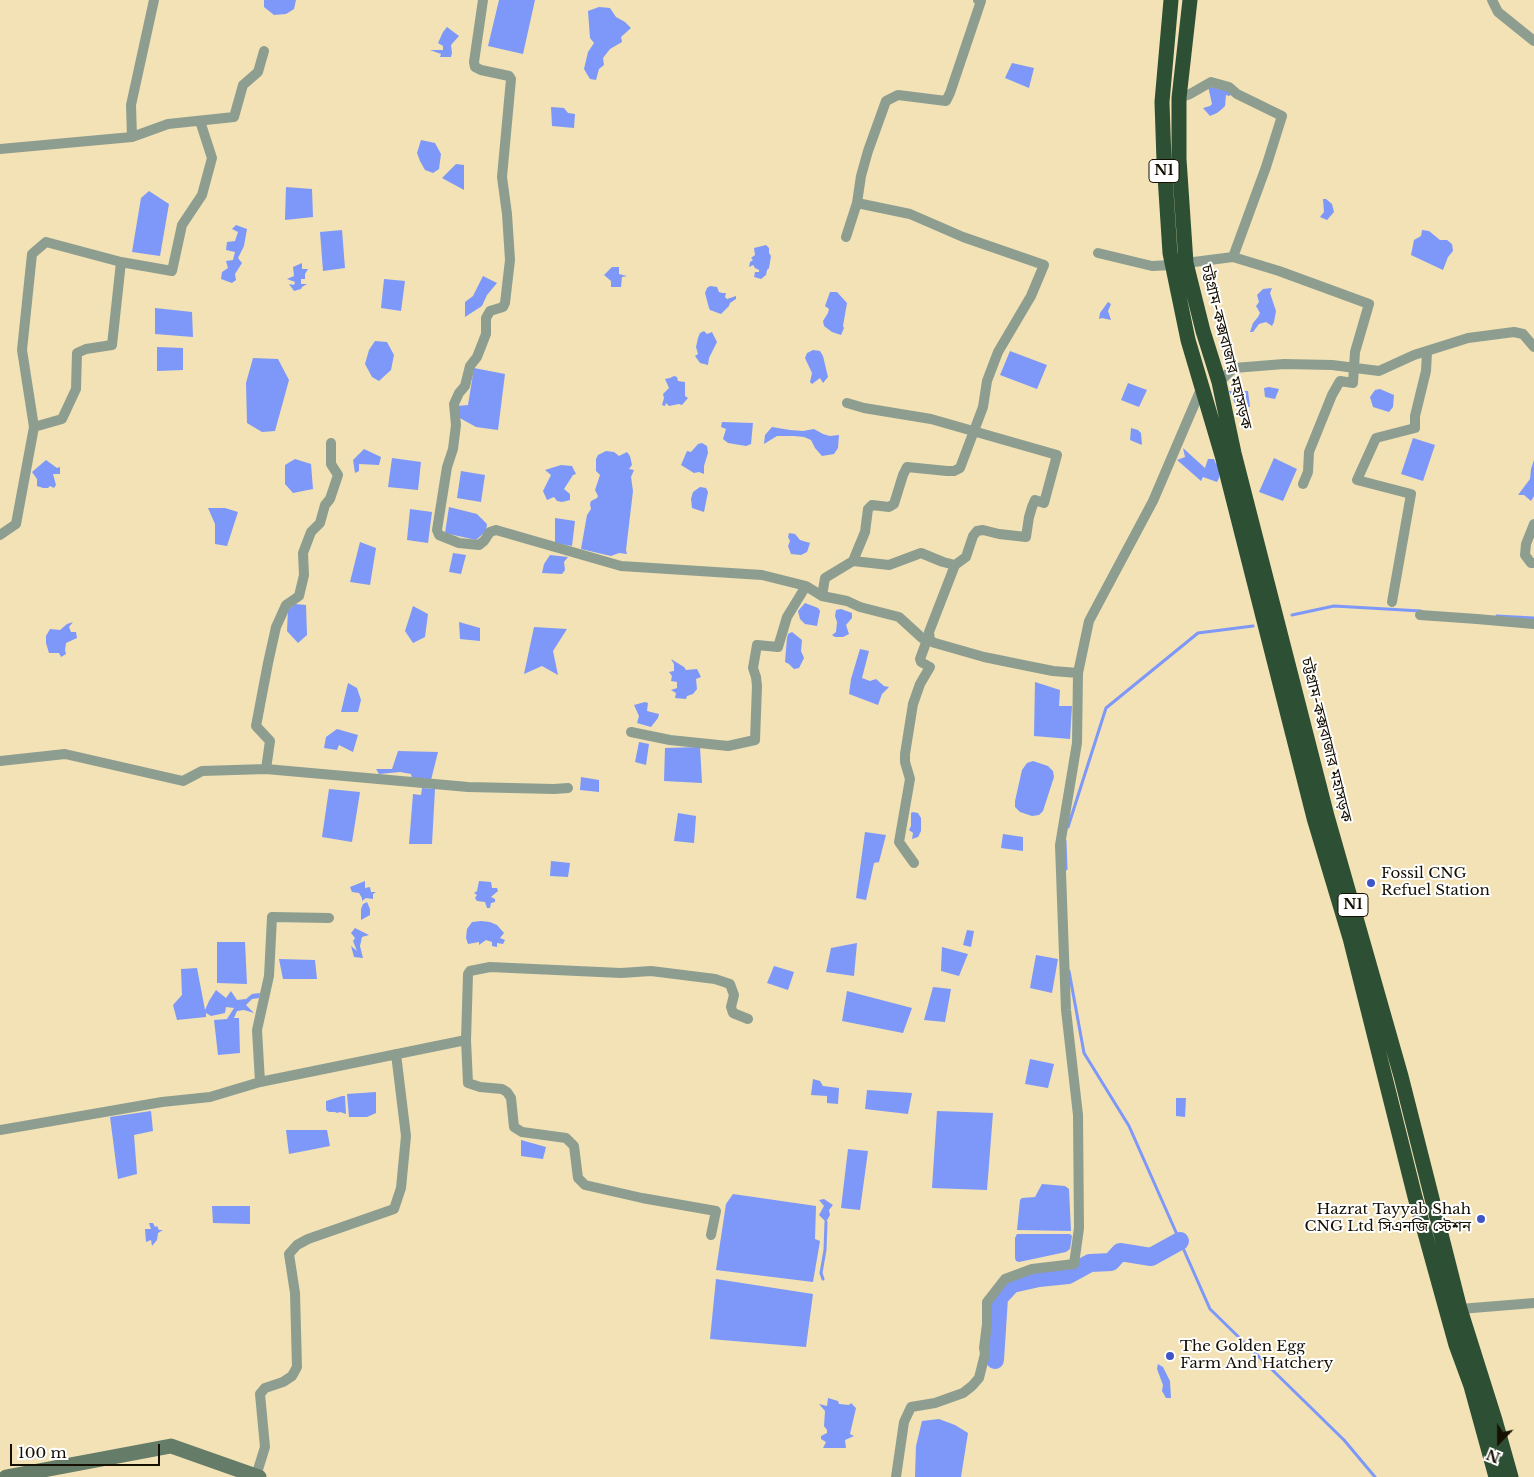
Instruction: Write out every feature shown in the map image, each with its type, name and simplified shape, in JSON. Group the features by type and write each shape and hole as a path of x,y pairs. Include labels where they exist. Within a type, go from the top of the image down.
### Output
{"highway":[{"name":"চট্টগ্রাম-কক্সবাজার মহাসড়ক","path":"1171,0 1162,102 1164,161 1188,340 1222,455 1314,818 1350,938 1415,1197 1456,1345 1471,1386 1496,1477"},
{"name":"চট্টগ্রাম-কক্সবাজার মহাসড়ক","path":"1190,0 1179,98 1179,264 1218,382 1327,816 1401,1076 1460,1308 1511,1477"}],"main road":[{"path":"6,1477 54,1472 171,1446 258,1476"}],"street":[{"path":"132,137 131,105 154,0"},
{"path":"483,0 475,66 481,70 509,76 511,79 502,177 510,260 506,303 503,308 490,311 486,318 486,334 477,357 470,366 465,386 454,404 456,425 437,530 439,534 459,543 479,545 490,532 496,530 621,566 762,575 806,586 822,596 847,601 860,607 898,617 922,638 929,641 984,657 1053,671 1078,673"},
{"path":"846,237 857,202 861,176 868,151 886,101 898,95 946,101 980,0"},
{"path":"1492,0 1498,12 1534,41"},
{"path":"0,149 132,137 168,124 234,117 243,85 258,72 264,51"},
{"path":"1179,98 1211,82 1230,88 1237,94 1282,116 1266,167 1233,257"},
{"path":"0,535 16,524 34,427 22,350 32,254 46,242 121,262 172,271 182,225 202,195 212,158 200,121"},
{"path":"853,561 865,532 868,509 872,505 888,507 894,504 907,467 947,471 954,471 960,468 983,407 987,381 998,352 1031,296 1044,265 963,237 910,214 857,202"},
{"path":"1098,254 1152,266 1233,257 1279,271 1369,304 1355,352 1352,383 1340,381 1332,395 1309,452 1308,472 1303,484"},
{"path":"34,427 62,419 76,389 77,353 86,349 112,345 121,262"},
{"path":"1218,382 1234,368 1284,364 1332,365 1380,371 1414,355 1468,338 1514,332 1523,334 1534,347"},
{"path":"1392,602 1411,494 1358,480 1376,438 1415,428 1415,416 1426,371 1427,352"},
{"path":"896,1477 904,1422 911,1407 935,1403 963,1393 979,1378 985,1354 987,1302 1006,1279 1032,1269 1074,1264 1079,1228 1078,1115 1066,1010 1060,845 1077,743 1078,673 1089,621 1153,501 1202,389"},
{"path":"847,403 931,419 1057,455 1044,503 1035,500 1032,507 1026,537 983,530 977,531 973,536 966,557 955,564 929,632 929,641 920,659 921,662 930,667 920,684 913,704 905,754 905,762 910,779 899,842 914,863"},
{"path":"266,769 270,741 256,726 268,663 276,627 286,605 299,596 304,575 303,553 311,532 320,523 325,505 330,499 338,475 331,464 331,443"},
{"path":"1534,524 1526,544 1525,555 1531,563 1534,563"},
{"path":"822,596 824,578 853,561 889,565 921,553 942,562 955,564"},
{"path":"631,732 670,740 728,746 755,740 757,686 753,668 757,645 778,647 787,617 806,586"},
{"path":"1420,615 1534,624"},
{"path":"0,761 64,754 183,781 202,771 266,769 468,787 568,788"},
{"path":"260,1082 257,1030 269,976 272,917 330,918"},
{"path":"711,1236 716,1211 642,1198 585,1185 578,1178 574,1146 566,1138 522,1132 514,1126 511,1098 507,1092 502,1089 480,1087 468,1083 466,1040 468,974 473,970 490,968 621,973 651,971 716,979 730,984 734,995 731,1007 733,1013 748,1019"},
{"path":"0,1130 162,1102 210,1097 260,1082 466,1040"},
{"path":"258,1476 265,1447 260,1394 265,1388 283,1382 292,1376 297,1367 295,1293 289,1254 297,1245 308,1239 394,1209 401,1188 406,1136 396,1054"},
{"path":"1460,1308 1534,1303"}],"water":[{"path":"264,0 296,0 294,9 286,14 274,15 264,7"},
{"path":"499,0 535,0 523,54 488,46"},
{"path":"599,7 610,8 616,17 631,28 621,37 622,42 610,49 603,58 604,65 599,69 596,80 590,79 584,69 588,52 594,43 590,38 588,11"},
{"path":"447,27 459,36 451,45 451,57 440,57 441,54 430,50 443,50 443,46 438,43"},
{"path":"1012,63 1034,68 1029,88 1005,78"},
{"path":"1208,86 1234,93 1229,96 1226,95 1225,106 1210,116 1203,108 1212,104"},
{"path":"551,107 564,108 568,113 575,114 574,128 552,126"},
{"path":"421,140 435,143 441,154 439,169 433,173 425,170 417,153"},
{"path":"456,164 464,165 464,190 442,178"},
{"path":"286,187 312,189 313,217 285,220"},
{"path":"149,191 169,204 160,256 132,252 141,198"},
{"path":"1323,199 1332,204 1334,212 1327,220 1320,217 1324,212"},
{"path":"236,225 247,229 244,246 238,258 242,263 235,274 236,280 232,283 221,279 222,272 228,268 226,261 233,260 235,252 226,250 227,242 235,241 238,232 232,229"},
{"path":"342,230 345,268 323,271 320,232"},
{"path":"1422,230 1429,231 1440,240 1447,240 1452,244 1453,251 1448,257 1443,270 1411,255 1414,240 1421,236"},
{"path":"766,245 771,256 766,275 761,279 754,277 755,272 759,272 759,270 753,265 749,267 750,262 753,260 751,258 755,255 754,248"},
{"path":"302,263 302,269 308,269 305,279 301,279 301,284 307,284 301,289 294,291 289,284 294,285 295,282 287,279 294,276 293,267"},
{"path":"612,267 619,267 619,274 627,276 622,277 621,287 611,287 611,281 604,275"},
{"path":"483,276 497,283 487,295 482,306 465,317 465,302 473,296"},
{"path":"384,279 405,281 401,311 381,308"},
{"path":"710,286 717,287 719,292 726,293 725,297 727,299 736,296 736,299 721,314 709,308 705,293"},
{"path":"1272,288 1270,293 1276,311 1272,326 1266,322 1259,324 1253,332 1250,332 1253,323 1260,313 1256,306 1259,302 1257,295 1263,289"},
{"path":"830,292 837,292 847,303 844,328 841,335 832,332 824,326 823,321 829,309 825,306"},
{"path":"1108,302 1111,304 1108,311 1111,320 1099,319 1100,313"},
{"path":"155,308 192,312 193,337 155,334"},
{"path":"704,331 707,334 712,332 717,342 709,358 708,365 700,363 695,356 698,354 696,347 698,338 700,333"},
{"path":"375,341 387,342 394,355 391,370 379,381 372,377 365,364 369,350"},
{"path":"157,347 183,348 183,370 157,371"},
{"path":"813,350 820,351 823,356 828,377 823,383 820,378 812,384 810,382 812,373 805,358 807,353"},
{"path":"1010,351 1047,365 1037,389 1000,375"},
{"path":"253,358 278,359 289,380 275,431 262,432 247,423 246,383"},
{"path":"474,368 505,374 498,430 476,427 458,417 457,406 468,405"},
{"path":"677,377 678,381 685,382 685,396 688,398 682,405 669,406 666,403 665,406 662,405 663,394 669,388 665,379"},
{"path":"1128,383 1147,390 1139,407 1121,400"},
{"path":"1264,388 1279,389 1275,399 1265,397"},
{"path":"1380,389 1394,395 1393,407 1389,412 1373,407 1370,397 1375,390"},
{"path":"1229,391 1248,391 1250,407 1236,405"},
{"path":"722,422 753,423 751,444 746,446 728,443 723,439 726,429 721,427"},
{"path":"772,427 803,431 814,429 830,436 839,435 838,448 834,454 822,456 811,440 794,436 777,436 764,444 765,435"},
{"path":"1131,428 1141,433 1142,445 1130,440"},
{"path":"1413,438 1435,445 1423,481 1401,474"},
{"path":"702,443 707,446 708,453 704,474 694,473 681,465 687,451 691,452 698,444"},
{"path":"1183,448 1205,468 1208,459 1214,459 1216,464 1221,459 1217,482 1203,477 1201,481 1177,460 1185,457"},
{"path":"364,449 381,457 379,465 359,464 359,471 355,473 353,460"},
{"path":"606,451 614,452 619,456 627,452 632,465 629,469 634,470 631,477 633,491 627,554 619,553 611,556 581,549 587,515 591,509 590,504 598,496 595,490 600,475 596,471 596,459 598,455"},
{"path":"392,458 421,462 418,490 388,487"},
{"path":"1274,458 1297,469 1283,501 1259,492"},
{"path":"295,459 311,464 313,489 293,493 285,484 285,465"},
{"path":"46,460 57,468 60,467 60,474 53,474 56,485 54,488 50,486 43,488 37,486 37,479 32,472"},
{"path":"1534,460 1534,496 1531,501 1524,495 1518,495 1530,479"},
{"path":"561,465 572,466 576,474 573,475 564,489 570,494 570,500 562,502 557,501 554,497 547,500 543,491 551,475 545,470"},
{"path":"461,471 485,475 481,502 457,498"},
{"path":"700,487 706,488 708,492 704,512 692,508 691,499 693,492"},
{"path":"449,507 477,514 487,524 486,531 476,540 445,533"},
{"path":"208,508 225,508 238,512 227,546 215,544 215,524"},
{"path":"410,509 432,512 428,543 407,540"},
{"path":"555,518 575,521 572,546 555,543"},
{"path":"789,533 795,534 800,540 810,543 807,552 801,555 791,554 788,546 790,541"},
{"path":"360,542 376,548 370,585 350,582"},
{"path":"453,553 466,555 461,574 449,572"},
{"path":"550,555 568,557 564,562 565,570 562,574 542,573 544,564"},
{"path":"805,603 818,608 820,611 817,626 805,624 800,619 798,611"},
{"path":"295,604 306,605 307,635 298,643 287,631 288,610"},
{"path":"413,606 428,614 425,637 413,643 405,631"},
{"path":"841,609 852,613 852,618 846,625 849,634 843,637 835,637 832,635 836,632 836,610"},
{"path":"73,622 69,627 71,632 76,632 77,638 66,643 66,654 61,657 59,653 49,653 46,636 50,629 60,630"},
{"path":"459,622 480,628 480,641 460,639"},
{"path":"534,627 567,629 553,651 558,675 542,666 524,674"},
{"path":"792,632 802,640 801,651 804,658 799,668 794,669 785,662 787,638 788,634"},
{"path":"860,649 869,651 862,678 870,681 876,679 884,686 889,687 882,694 878,705 849,694 851,679"},
{"path":"671,659 686,670 697,669 701,677 696,679 697,689 693,694 687,696 686,699 675,698 676,693 671,690 677,688 677,682 671,681 672,676 669,672 674,671 674,664"},
{"path":"1035,682 1060,690 1059,706 1072,706 1070,739 1034,736"},
{"path":"348,683 357,688 361,700 358,712 341,712"},
{"path":"648,703 647,711 659,714 651,727 637,723 639,716 634,705"},
{"path":"337,729 358,735 353,752 339,745 337,750 324,748 326,737"},
{"path":"639,742 649,744 646,765 635,762"},
{"path":"700,747 702,783 664,781 665,748"},
{"path":"398,751 438,752 431,780 412,779 411,774 400,772 379,774 376,769 392,769"},
{"path":"1033,761 1048,766 1053,771 1054,777 1043,811 1039,815 1032,816 1020,812 1015,807 1015,801 1022,770 1027,763"},
{"path":"581,777 599,780 599,792 580,790"},
{"path":"422,788 435,789 432,844 409,844 413,794 421,795"},
{"path":"329,789 360,792 352,842 322,837"},
{"path":"678,813 696,816 694,843 674,841"},
{"path":"911,813 918,813 921,818 921,831 918,837 912,839 913,833 909,830 911,826"},
{"path":"865,832 886,835 879,862 874,863 866,900 856,898"},
{"path":"1003,834 1023,837 1023,851 1001,848"},
{"path":"551,861 570,863 568,877 550,876"},
{"path":"365,881 365,888 370,887 371,892 376,892 373,894 373,899 366,898 362,901 359,893 352,892 350,887"},
{"path":"479,881 491,882 492,888 497,888 498,891 491,897 495,899 495,902 491,903 490,908 487,908 485,902 477,901 475,898 477,895 474,893 477,891"},
{"path":"367,902 370,915 361,920 361,909 363,904"},
{"path":"481,921 497,925 504,933 500,938 505,940 503,944 497,943 497,947 492,946 492,942 486,940 479,945 479,942 468,944 466,938 467,929 472,922"},
{"path":"355,928 369,935 362,937 360,946 363,958 354,957 351,946 357,951 353,941 355,938 351,933"},
{"path":"967,930 974,931 971,947 963,945"},
{"path":"217,942 245,942 247,984 217,983"},
{"path":"857,943 854,976 826,972 831,948"},
{"path":"942,947 968,954 959,976 941,971"},
{"path":"1036,955 1058,959 1052,993 1030,988"},
{"path":"279,959 315,960 317,979 283,979"},
{"path":"774,966 794,972 788,990 767,983"},
{"path":"197,968 205,1010 216,990 226,998 231,991 237,1000 246,999 252,994 260,993 259,998 252,999 246,1005 254,1013 244,1010 237,1011 234,1018 239,1018 240,1053 218,1055 214,1020 227,1019 234,1008 226,1007 225,1013 211,1016 206,1013 206,1017 177,1020 173,1005 182,995 181,969"},
{"path":"933,987 951,989 945,1022 924,1020"},
{"path":"847,991 912,1008 903,1033 842,1021"},
{"path":"1030,1059 1054,1064 1048,1088 1025,1084"},
{"path":"813,1079 820,1081 823,1086 839,1088 838,1104 827,1103 827,1096 811,1095"},
{"path":"867,1090 912,1093 908,1114 865,1109"},
{"path":"376,1092 376,1113 367,1117 349,1117 347,1094"},
{"path":"345,1096 346,1114 326,1110 326,1101"},
{"path":"1176,1098 1186,1098 1185,1117 1176,1116"},
{"path":"151,1111 153,1131 134,1135 137,1174 118,1179 110,1117"},
{"path":"937,1111 993,1113 987,1190 932,1188"},
{"path":"286,1130 327,1130 330,1146 289,1154"},
{"path":"521,1140 546,1147 543,1159 521,1156"},
{"path":"848,1149 868,1151 860,1210 841,1208"},
{"path":"1042,1184 1065,1186 1069,1189 1071,1231 1017,1230 1020,1200 1022,1198 1035,1197"},
{"path":"733,1194 816,1206 815,1239 820,1241 813,1282 716,1270 726,1204"},
{"path":"824,1199 833,1205 829,1210 830,1215 826,1222 819,1215 824,1206 819,1200"},
{"path":"212,1206 250,1206 250,1224 213,1223"},
{"path":"149,1223 153,1223 159,1230 163,1230 158,1233 157,1240 152,1246 151,1240 146,1242 145,1229 151,1229"},
{"path":"1017,1234 1070,1234 1072,1236 1070,1249 1066,1252 1019,1262 1015,1258 1015,1238"},
{"path":"716,1279 813,1294 806,1347 710,1339"},
{"path":"1158,1364 1163,1367 1170,1381 1171,1398 1166,1398 1162,1391 1163,1385 1157,1369"},
{"path":"828,1398 838,1401 839,1404 849,1405 851,1403 856,1408 850,1434 854,1436 845,1440 846,1448 823,1448 826,1442 821,1439 821,1436 827,1433 827,1430 824,1426 825,1411 819,1404 827,1406"},
{"path":"939,1419 955,1425 968,1433 961,1477 915,1477 916,1446 922,1421"}],"waterway":[{"path":"1292,615 1334,606 1421,611"},
{"path":"1497,616 1534,618"},
{"path":"1068,827 1106,708 1198,633 1253,626"},
{"path":"1065,841 1066,869"},
{"path":"1069,971 1084,1053 1129,1126 1210,1309 1344,1440 1375,1477"},
{"path":"823,1279 821,1273 825,1250 826,1222"},
{"path":"995,1360 999,1298 1012,1284 1039,1278 1068,1275 1090,1263 1111,1262 1120,1252 1151,1257 1180,1241"}],"place":[{"name":"Fossil CNG Refuel Station","path":"1371,883"},
{"name":"Hazrat Tayyab Shah CNG Ltd সিএনজি স্টেশন","path":"1481,1219"},
{"name":"The Golden Egg Farm And Hatchery","path":"1170,1356"}]}
